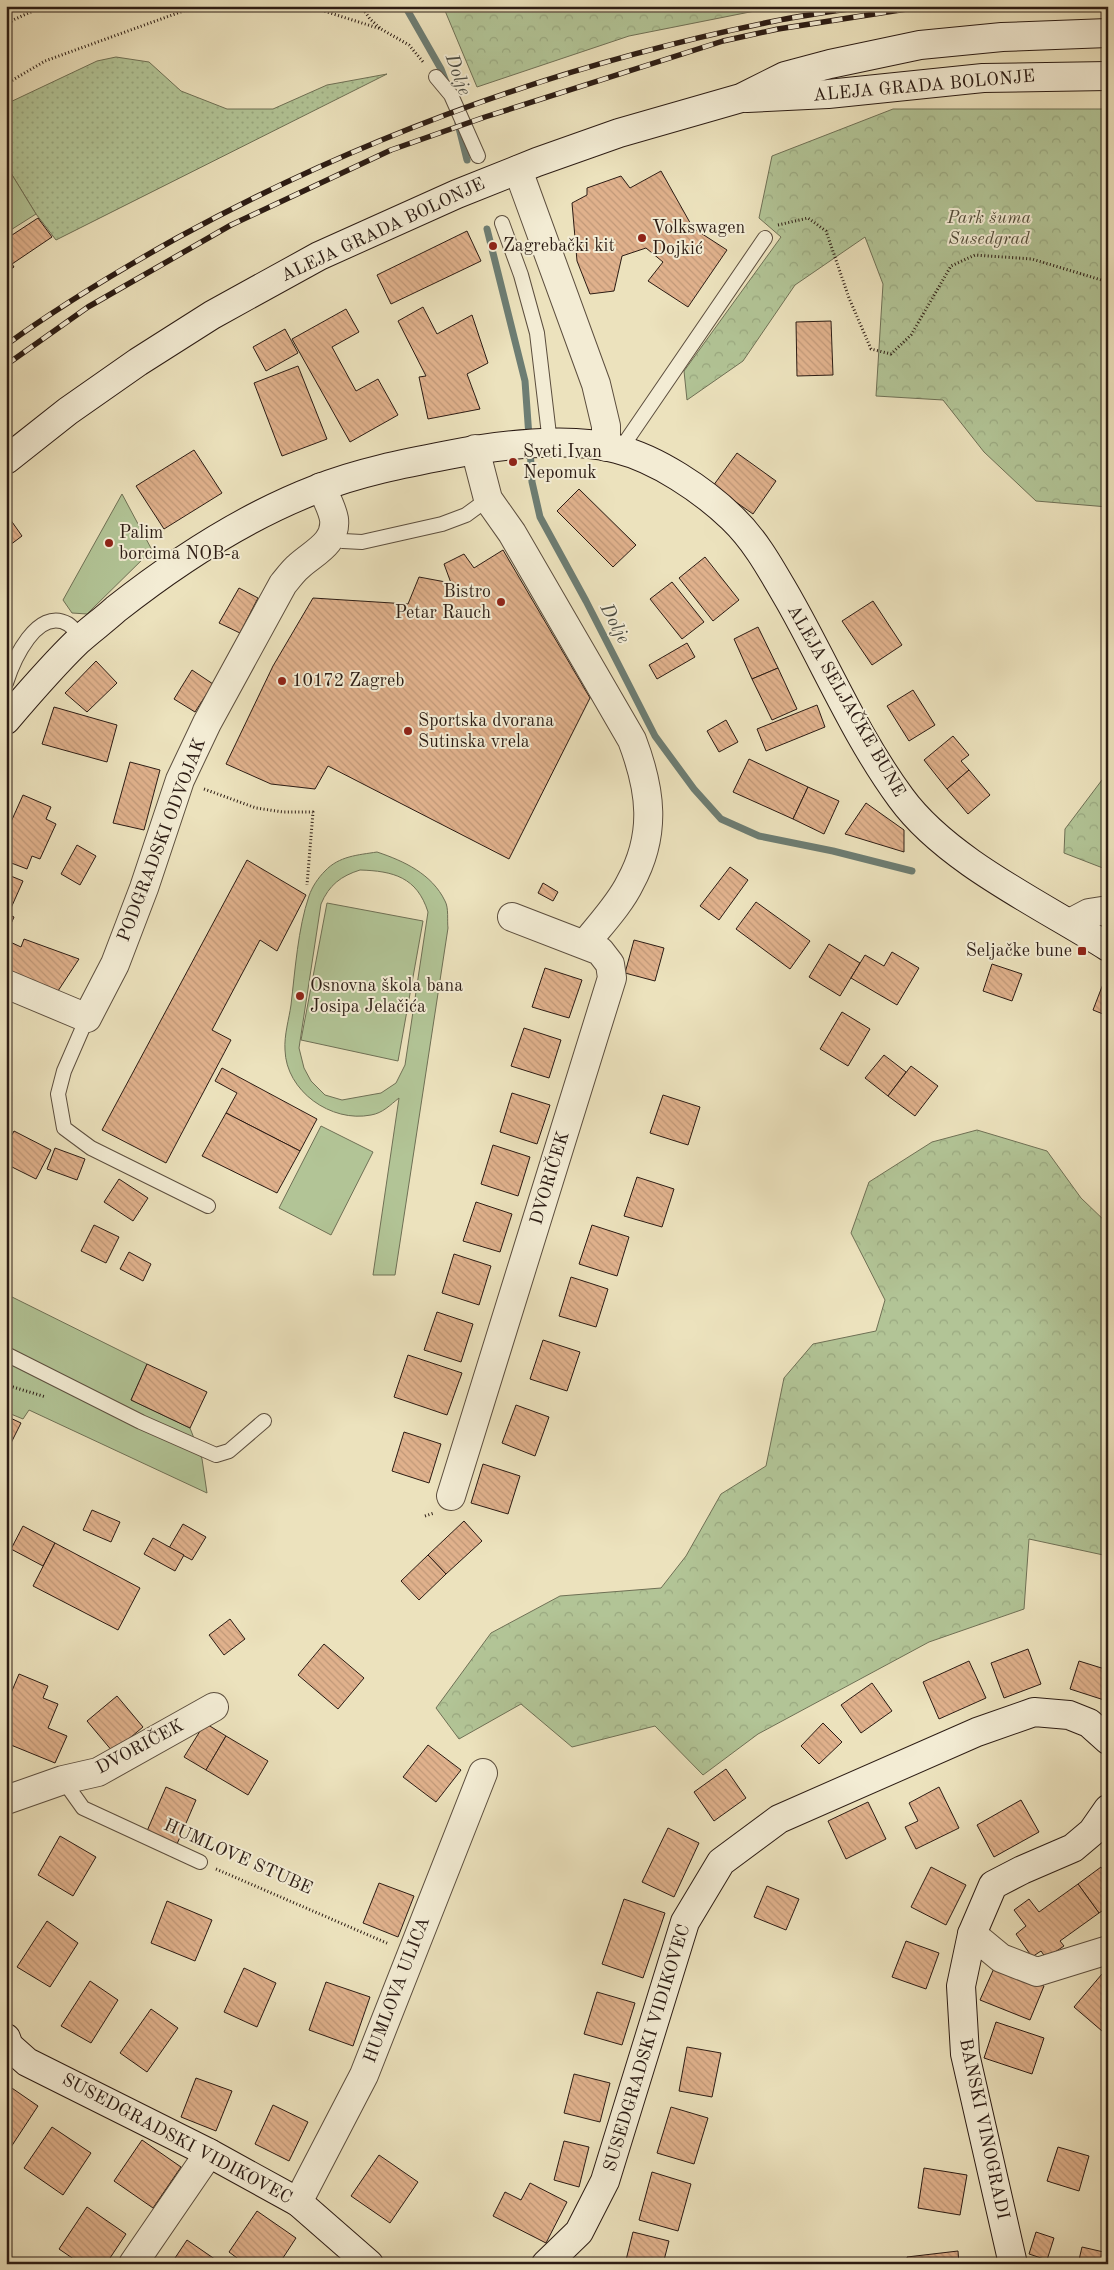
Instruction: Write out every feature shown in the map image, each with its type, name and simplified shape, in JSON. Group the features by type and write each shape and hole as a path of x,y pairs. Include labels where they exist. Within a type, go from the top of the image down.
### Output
{"street":[{"name":"ALEJA GRADA BOLONJE","path":"6,460 68,411 138,362 212,315 319,256 457,194 518,170 620,133 741,98 785,76 830,64 920,45 1002,37 1108,33"},
{"name":"ALEJA GRADA BOLONJE","path":"741,98 828,94 983,78 1108,76"},
{"path":"518,170 596,384 613,448"},
{"name":"ALEJA SELJAČKE BUNE","path":"6,720 40,679 81,638 153,580 218,539 282,503 322,487 413,462 475,449 576,443 613,448 649,462 707,497 732,518 755,542 795,610 881,770 903,801 919,819 974,864 1108,947"},
{"path":"475,449 488,499 512,533 632,740 643,769 650,808 644,849 630,884 585,944"},
{"path":"322,487 334,517 331,537"},
{"name":"PODGRADSKI ODVOJAK","path":"87,1018 115,964 144,888 180,780 207,723 283,584 299,566 324,546 331,537"},
{"path":"1070,923 1089,912 1108,910"},
{"name":"DVORIČEK","path":"451,1496 612,978 610,964 600,952 585,944 512,917"},
{"path":"6,984 87,1018"},
{"name":"DVORIČEK","path":"6,1800 63,1780 98,1772 214,1707"},
{"name":"SUSEDGRADSKI VIDIKOVEC","path":"546,2264 579,2232 605,2181 685,1922 721,1862 779,1819 977,1732 1034,1712 1069,1716 1082,1720 1089,1723 1108,1740"},
{"name":"HUMLOVA ULICA","path":"298,2202 364,2075 410,1954 483,1773"},
{"path":"1108,1809 1092,1832 1073,1848 1022,1870 993,1886 972,1934 1001,1958 1037,1972 1108,1950"},
{"name":"BANSKI VINOGRADI","path":"972,1934 961,1986 965,2054 1014,2264"},
{"name":"SUSEDGRADSKI VIDIKOVEC","path":"6,2038 9,2046 27,2062 209,2152 298,2202 370,2264"},
{"path":"133,2264 209,2152"}],"lane":[{"path":"436,77 451,95 478,156"},
{"path":"502,223 521,275 537,333 545,444"},
{"path":"613,448 765,238"},
{"path":"331,537 343,541 362,542 442,524 466,515 488,499"},
{"path":"6,683 10,669 30,636 42,624 58,620 69,624 81,638"},
{"path":"87,1018 64,1070 58,1094 64,1128 91,1148 208,1206"},
{"path":"6,1354 141,1422 216,1455 229,1451 264,1421"},
{"name":"HUMLOVE STUBE","path":"63,1780 83,1808 200,1862"}],"path":[{"path":"6,26 13,20 44,6"},
{"path":"6,84 45,61 197,6"},
{"path":"308,6 381,29 409,45 436,77"},
{"path":"361,6 370,19 381,29"},
{"path":"765,238 778,225 808,218 826,231 849,298 871,349 891,354 911,335 951,266 975,255 1032,259 1108,282"},
{"path":"180,780 256,808 284,812 313,812 308,885"},
{"name":"HUMLOVE STUBE","path":"200,1862 410,1954"}],"green space":[{"path":"443,6 780,6 629,36 477,87"},
{"path":"116,57 149,62 181,91 227,109 273,109 327,85 387,74 56,240 36,214 6,165 6,104 97,61"},
{"name":"Park šuma Susedgrad","path":"893,109 1108,109 1108,507 1036,501 984,452 943,400 876,396 883,284 865,237 795,285 743,361 687,400 684,371 781,237 759,218 772,156"},
{"path":"6,165 36,214 6,233"},
{"path":"122,494 152,550 87,614 72,613 63,600"},
{"path":"1108,772 1108,870 1064,853 1065,829"},
{"path":"377,852 407,864 433,883 446,904 448,928 395,1275 373,1275 399,1098 383,1111 371,1115 341,1114 326,1109 302,1091 293,1079 287,1065 285,1050 300,936 310,893 322,874 336,862 349,857","holes":["360,870 393,874 402,878 417,891 428,912 405,1065 396,1083 381,1093 342,1100 325,1095 311,1081 304,1068 299,1048 321,904 332,886 341,878"]},
{"path":"327,903 423,921 398,1061 301,1040"},
{"path":"321,1126 373,1152 331,1235 279,1208"},
{"path":"977,1130 1047,1151 1081,1198 1108,1224 1108,1556 1029,1539 1024,1609 929,1642 758,1734 703,1775 655,1726 572,1747 521,1704 459,1739 436,1708 491,1633 560,1596 661,1588 686,1556 721,1494 766,1466 784,1378 813,1344 876,1331 885,1300 851,1233 869,1182 932,1142"},
{"path":"6,1294 147,1364 131,1400 190,1428 202,1459 207,1493 29,1410 23,1419 6,1412"}],"building":[{"name":"Volkswagen Dojkić","path":"661,171 693,228 727,250 688,307 648,281 663,262 646,248 622,256 614,291 590,294 577,261 572,203 587,195 587,188 621,176 630,188"},
{"path":"38,218 52,237 12,264 6,255 6,239"},
{"path":"467,231 481,261 391,304 377,275"},
{"path":"6,255 14,267 6,272"},
{"path":"423,307 437,334 472,315 488,363 467,374 480,409 428,419 419,377 426,376 398,321"},
{"path":"346,309 359,332 332,347 356,391 378,379 398,415 350,442 292,339"},
{"path":"831,321 833,375 797,376 796,322"},
{"path":"285,329 298,353 266,371 253,347"},
{"path":"298,366 327,439 282,456 254,383"},
{"path":"194,450 222,493 164,529 136,486"},
{"path":"737,453 776,481 753,514 713,486"},
{"path":"579,489 636,545 613,567 557,511"},
{"path":"10,519 22,536 6,548 6,521"},
{"name":"Sportska dvorana Sutinska vrela","path":"503,550 590,698 509,859 328,766 315,789 271,784 226,764 273,666 313,598 408,604 419,577 451,583 444,564 464,554 474,568"},
{"path":"705,557 739,600 713,621 679,578"},
{"path":"672,582 704,622 682,639 650,599"},
{"path":"239,588 258,598 240,633 219,623"},
{"path":"873,601 902,645 872,665 842,621"},
{"path":"758,627 778,668 752,679 734,639"},
{"path":"687,643 695,657 657,679 649,665"},
{"path":"96,661 117,683 87,712 65,693"},
{"path":"778,668 797,709 772,720 752,679"},
{"path":"192,670 213,684 195,712 174,699"},
{"path":"913,690 935,725 909,741 887,706"},
{"path":"817,705 825,727 766,751 757,729"},
{"path":"54,707 117,725 107,762 42,744"},
{"path":"726,720 738,742 719,752 707,731"},
{"path":"953,736 969,755 961,761 969,770 947,789 924,760"},
{"path":"749,759 808,787 793,819 733,792"},
{"path":"130,762 160,770 144,830 113,823"},
{"path":"969,770 990,795 968,814 947,789"},
{"path":"808,787 839,801 824,834 793,819"},
{"path":"23,795 51,807 46,819 56,824 40,859 32,856 27,869 6,861 6,833"},
{"path":"866,803 904,830 904,852 845,834"},
{"path":"77,845 96,856 80,885 61,874"},
{"path":"247,860 306,895 277,951 260,940 212,1030 231,1040 166,1163 102,1130"},
{"path":"730,867 748,880 719,920 700,906"},
{"path":"6,874 23,881 11,908 6,906"},
{"path":"543,883 558,892 553,901 538,893"},
{"path":"756,902 810,941 790,969 736,929"},
{"path":"6,913 14,917 6,935"},
{"path":"24,939 79,959 56,994 6,976 8,941 21,947"},
{"path":"634,940 664,948 655,981 625,973"},
{"path":"829,944 860,963 840,996 809,977"},
{"path":"892,952 919,968 897,1005 851,978 865,955 884,966"},
{"path":"992,964 1022,974 1012,1001 983,991"},
{"path":"545,968 582,980 569,1018 532,1007"},
{"path":"1108,971 1108,1016 1093,1010"},
{"path":"842,1012 870,1029 848,1066 820,1049"},
{"path":"524,1028 561,1040 549,1078 511,1066"},
{"path":"884,1055 906,1072 888,1096 865,1078"},
{"path":"911,1066 938,1086 915,1116 888,1096"},
{"path":"222,1068 317,1119 300,1151 226,1113 237,1093 215,1081"},
{"path":"512,1093 550,1105 537,1144 500,1132"},
{"path":"663,1095 700,1107 688,1145 650,1133"},
{"path":"226,1113 300,1151 277,1193 202,1156"},
{"path":"14,1131 51,1150 36,1179 6,1164 6,1146"},
{"path":"493,1145 530,1157 518,1196 481,1184"},
{"path":"55,1148 85,1159 77,1180 47,1169"},
{"path":"637,1177 674,1189 662,1227 624,1216"},
{"path":"119,1179 148,1198 133,1221 104,1202"},
{"path":"476,1202 512,1214 500,1252 463,1241"},
{"path":"94,1225 119,1237 106,1263 81,1251"},
{"path":"592,1225 629,1237 617,1276 579,1264"},
{"path":"129,1252 151,1264 143,1281 120,1269"},
{"path":"454,1254 491,1266 479,1305 442,1293"},
{"path":"571,1277 608,1289 596,1327 559,1316"},
{"path":"437,1312 473,1324 461,1362 424,1350"},
{"path":"543,1340 580,1352 567,1391 530,1379"},
{"path":"408,1355 462,1373 447,1415 394,1397"},
{"path":"147,1364 207,1392 190,1428 131,1400"},
{"path":"516,1405 549,1417 535,1456 502,1443"},
{"path":"6,1416 21,1423 6,1453"},
{"path":"404,1432 441,1444 429,1483 392,1471"},
{"path":"483,1464 520,1476 508,1514 471,1503"},
{"path":"92,1510 120,1522 111,1542 83,1530"},
{"path":"464,1521 482,1541 446,1574 428,1555"},
{"path":"183,1524 206,1537 192,1560 169,1548"},
{"path":"23,1526 55,1543 43,1566 11,1549"},
{"path":"153,1538 184,1555 175,1571 144,1554"},
{"path":"55,1543 140,1588 118,1630 33,1586"},
{"path":"428,1555 446,1574 419,1600 401,1581"},
{"path":"230,1619 245,1639 224,1655 209,1635"},
{"path":"324,1644 364,1678 338,1709 298,1675"},
{"path":"1028,1649 1041,1684 1004,1698 991,1663"},
{"path":"969,1661 986,1698 939,1719 923,1682"},
{"path":"1079,1661 1108,1670 1108,1688 1104,1700 1070,1689"},
{"path":"19,1674 48,1686 43,1698 58,1704 48,1728 67,1736 55,1763 6,1743 6,1705"},
{"path":"872,1683 892,1711 861,1733 841,1705"},
{"path":"117,1696 143,1727 113,1752 87,1721"},
{"path":"205,1723 226,1736 206,1770 184,1757"},
{"path":"823,1723 842,1742 819,1764 801,1746"},
{"path":"226,1736 268,1761 248,1795 206,1770"},
{"path":"428,1745 461,1770 436,1802 403,1777"},
{"path":"726,1769 746,1798 714,1821 694,1792"},
{"path":"166,1787 196,1800 177,1844 147,1831"},
{"path":"939,1787 959,1828 916,1849 905,1827 918,1821 909,1803"},
{"path":"1021,1800 1039,1832 994,1857 977,1825"},
{"path":"868,1802 886,1839 846,1859 828,1821"},
{"path":"668,1828 699,1843 674,1897 642,1882"},
{"path":"60,1836 96,1857 73,1896 38,1875"},
{"path":"931,1867 966,1885 946,1925 911,1907"},
{"path":"1101,1867 1108,1877 1108,1907 1099,1913 1078,1884"},
{"path":"379,1883 414,1896 398,1937 363,1923"},
{"path":"1078,1884 1099,1913 1060,1941 1064,1946 1046,1958 1041,1951 1032,1957 1016,1934 1026,1926 1014,1910 1029,1899 1039,1912"},
{"path":"767,1886 799,1899 786,1930 754,1917"},
{"path":"624,1899 665,1913 643,1978 602,1964"},
{"path":"167,1901 212,1920 195,1961 151,1943"},
{"path":"47,1921 78,1943 50,1987 17,1967"},
{"path":"906,1941 939,1953 926,1989 892,1977"},
{"path":"995,1966 1044,1986 1030,2020 980,2000"},
{"path":"244,1968 276,1983 257,2027 224,2012"},
{"path":"1102,1974 1108,1979 1108,2025 1102,2031 1074,2007"},
{"path":"90,1981 118,2000 91,2043 61,2026"},
{"path":"326,1982 370,1997 353,2046 309,2030"},
{"path":"597,1992 635,2003 622,2045 584,2034"},
{"path":"151,2009 178,2028 147,2072 120,2053"},
{"path":"996,2022 1044,2038 1032,2074 984,2058"},
{"path":"687,2047 721,2053 712,2097 679,2091"},
{"path":"574,2074 610,2083 600,2122 564,2113"},
{"path":"196,2078 232,2091 216,2131 181,2117"},
{"path":"6,2084 38,2106 11,2147 6,2144"},
{"path":"273,2105 308,2122 289,2161 255,2144"},
{"path":"671,2107 708,2118 694,2164 657,2153"},
{"path":"52,2127 91,2153 63,2195 24,2168"},
{"path":"142,2140 181,2167 153,2208 114,2181"},
{"path":"564,2141 589,2147 579,2187 554,2180"},
{"path":"1058,2147 1089,2156 1079,2191 1047,2181"},
{"path":"379,2155 418,2182 390,2223 351,2196"},
{"path":"924,2168 967,2175 960,2215 918,2208"},
{"path":"652,2172 691,2184 678,2231 639,2220"},
{"path":"530,2183 567,2202 546,2243 493,2216 505,2192 521,2200"},
{"path":"87,2207 126,2234 106,2264 81,2264 59,2249"},
{"path":"257,2211 296,2238 279,2264 245,2264 229,2252"},
{"path":"633,2232 669,2241 663,2264 625,2264"},
{"path":"1036,2232 1054,2238 1047,2260 1029,2254"},
{"path":"187,2240 222,2264 171,2264"},
{"path":"1082,2247 1108,2253 1108,2264 1078,2264"},
{"path":"958,2251 959,2264 908,2264 907,2257"}],"waterway":[{"name":"Dolje","path":"405,6 441,69 446,82"},
{"name":"Dolje","path":"458,124 467,160"},
{"name":"Dolje","path":"487,229 525,381 529,437"},
{"name":"Dolje","path":"530,448 532,482 540,517 586,601 655,736 694,789 721,819 759,836 833,851 912,871"}],"railway":[{"path":"6,345 90,289 177,238 248,201 320,167 393,136 467,107 543,81 620,58 697,38 775,21 867,6"},
{"path":"6,365 88,307 231,225 391,150 485,117 723,41 778,29 926,6"}],"place":[{"name":"Volkswagen Dojkić","path":"642,238"},
{"name":"Zagrebački kit","path":"493,246"},
{"name":"Sveti Ivan Nepomuk","path":"513,462"},
{"name":"Palim borcima NOB-a","path":"109,543"},
{"name":"Bistro Petar Rauch","path":"501,602"},
{"name":"10172 Zagreb","path":"282,681"},
{"name":"Sportska dvorana Sutinska vrela","path":"408,731"},
{"name":"Seljačke bune","path":"1082,951"},
{"name":"Osnovna škola bana Josipa Jelačića","path":"300,996"}]}
